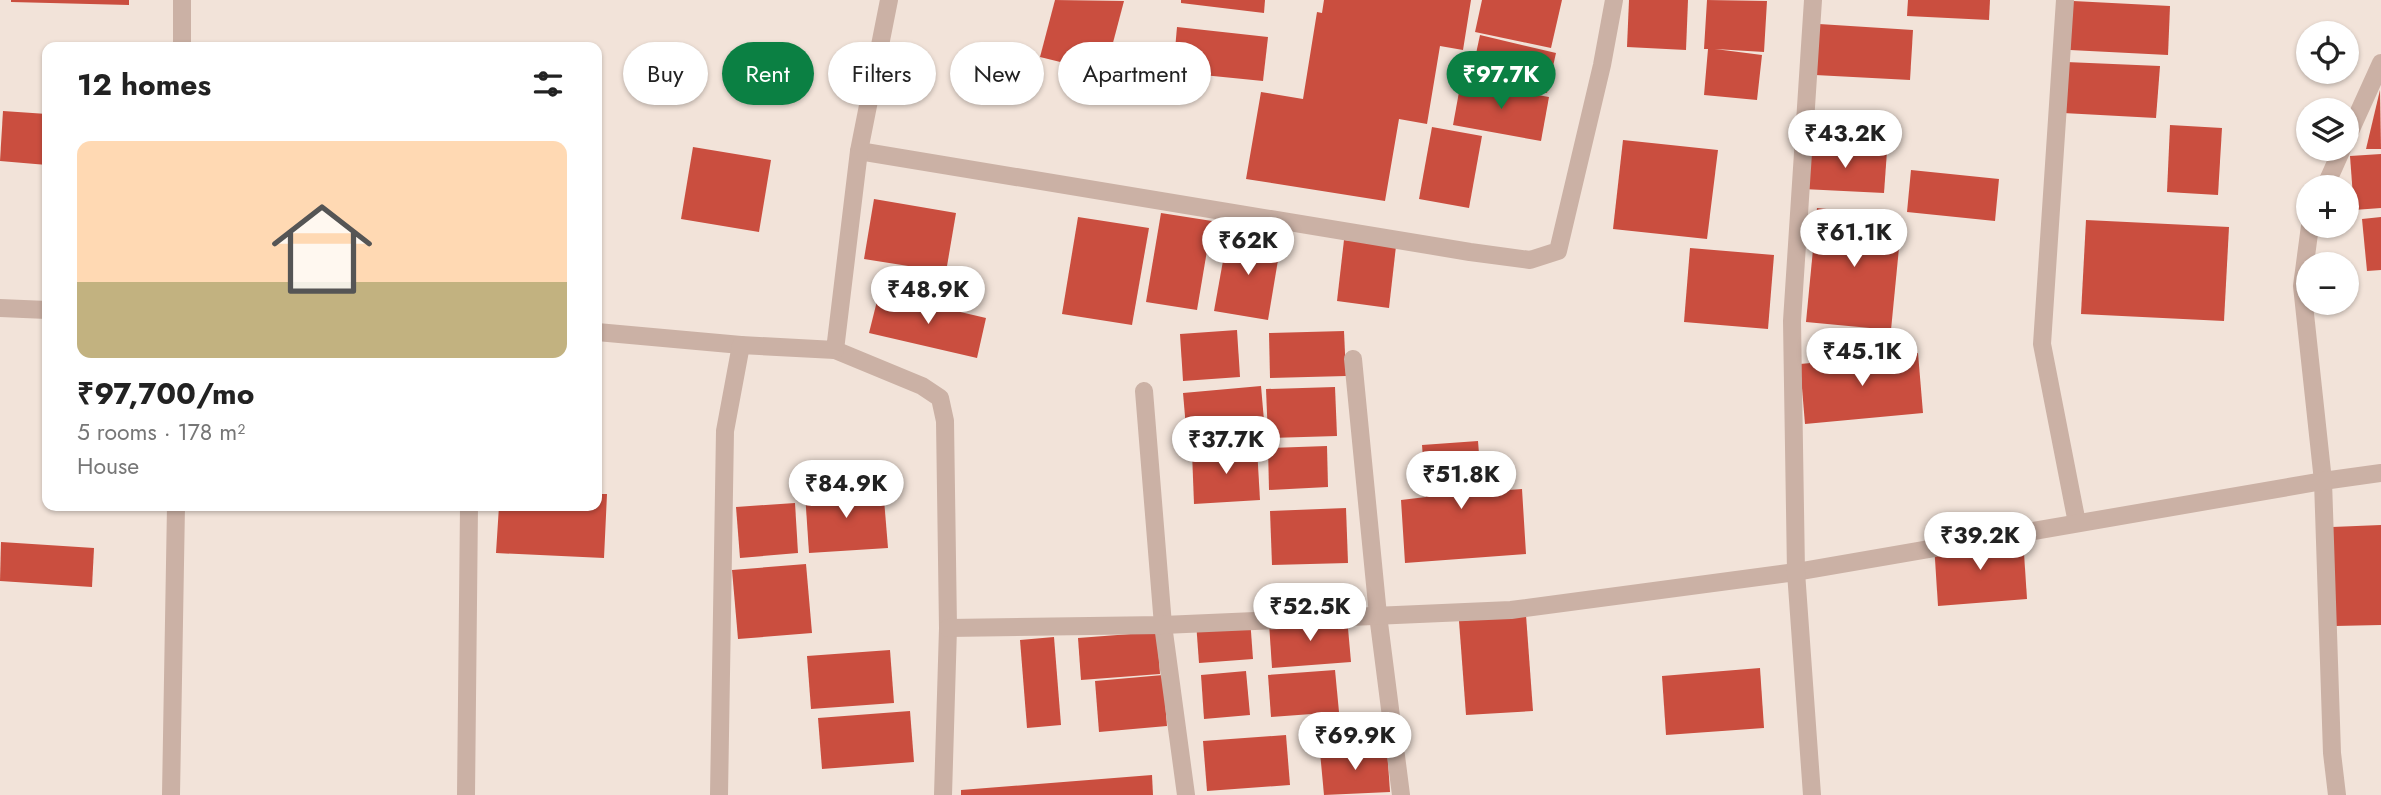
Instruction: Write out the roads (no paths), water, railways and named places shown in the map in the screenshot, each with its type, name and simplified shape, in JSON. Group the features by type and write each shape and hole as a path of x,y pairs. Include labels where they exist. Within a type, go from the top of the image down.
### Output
{"street":[{"path":"182,42 183,0"},
{"path":"835,350 859,151 888,0"},
{"path":"859,151 1443,248 1530,260 1558,251 1602,65 1614,0"},
{"path":"1812,795 1796,572 1792,321 1813,0"},
{"path":"2065,0 2042,344 2077,523"},
{"path":"2359,111 2381,62"},
{"path":"2308,238 2302,286 2323,481 2332,753 2337,795"},
{"path":"0,308 42,310"},
{"path":"602,332 835,350 922,386 940,398 945,421 948,628 943,795"},
{"path":"719,795 725,431 741,345"},
{"path":"1353,359 1378,615 1401,795"},
{"path":"1144,391 1163,625 1186,795"},
{"path":"948,628 1163,625 1511,610 1796,572 2381,473"},
{"path":"171,795 176,511"},
{"path":"466,795 469,511"}]}
